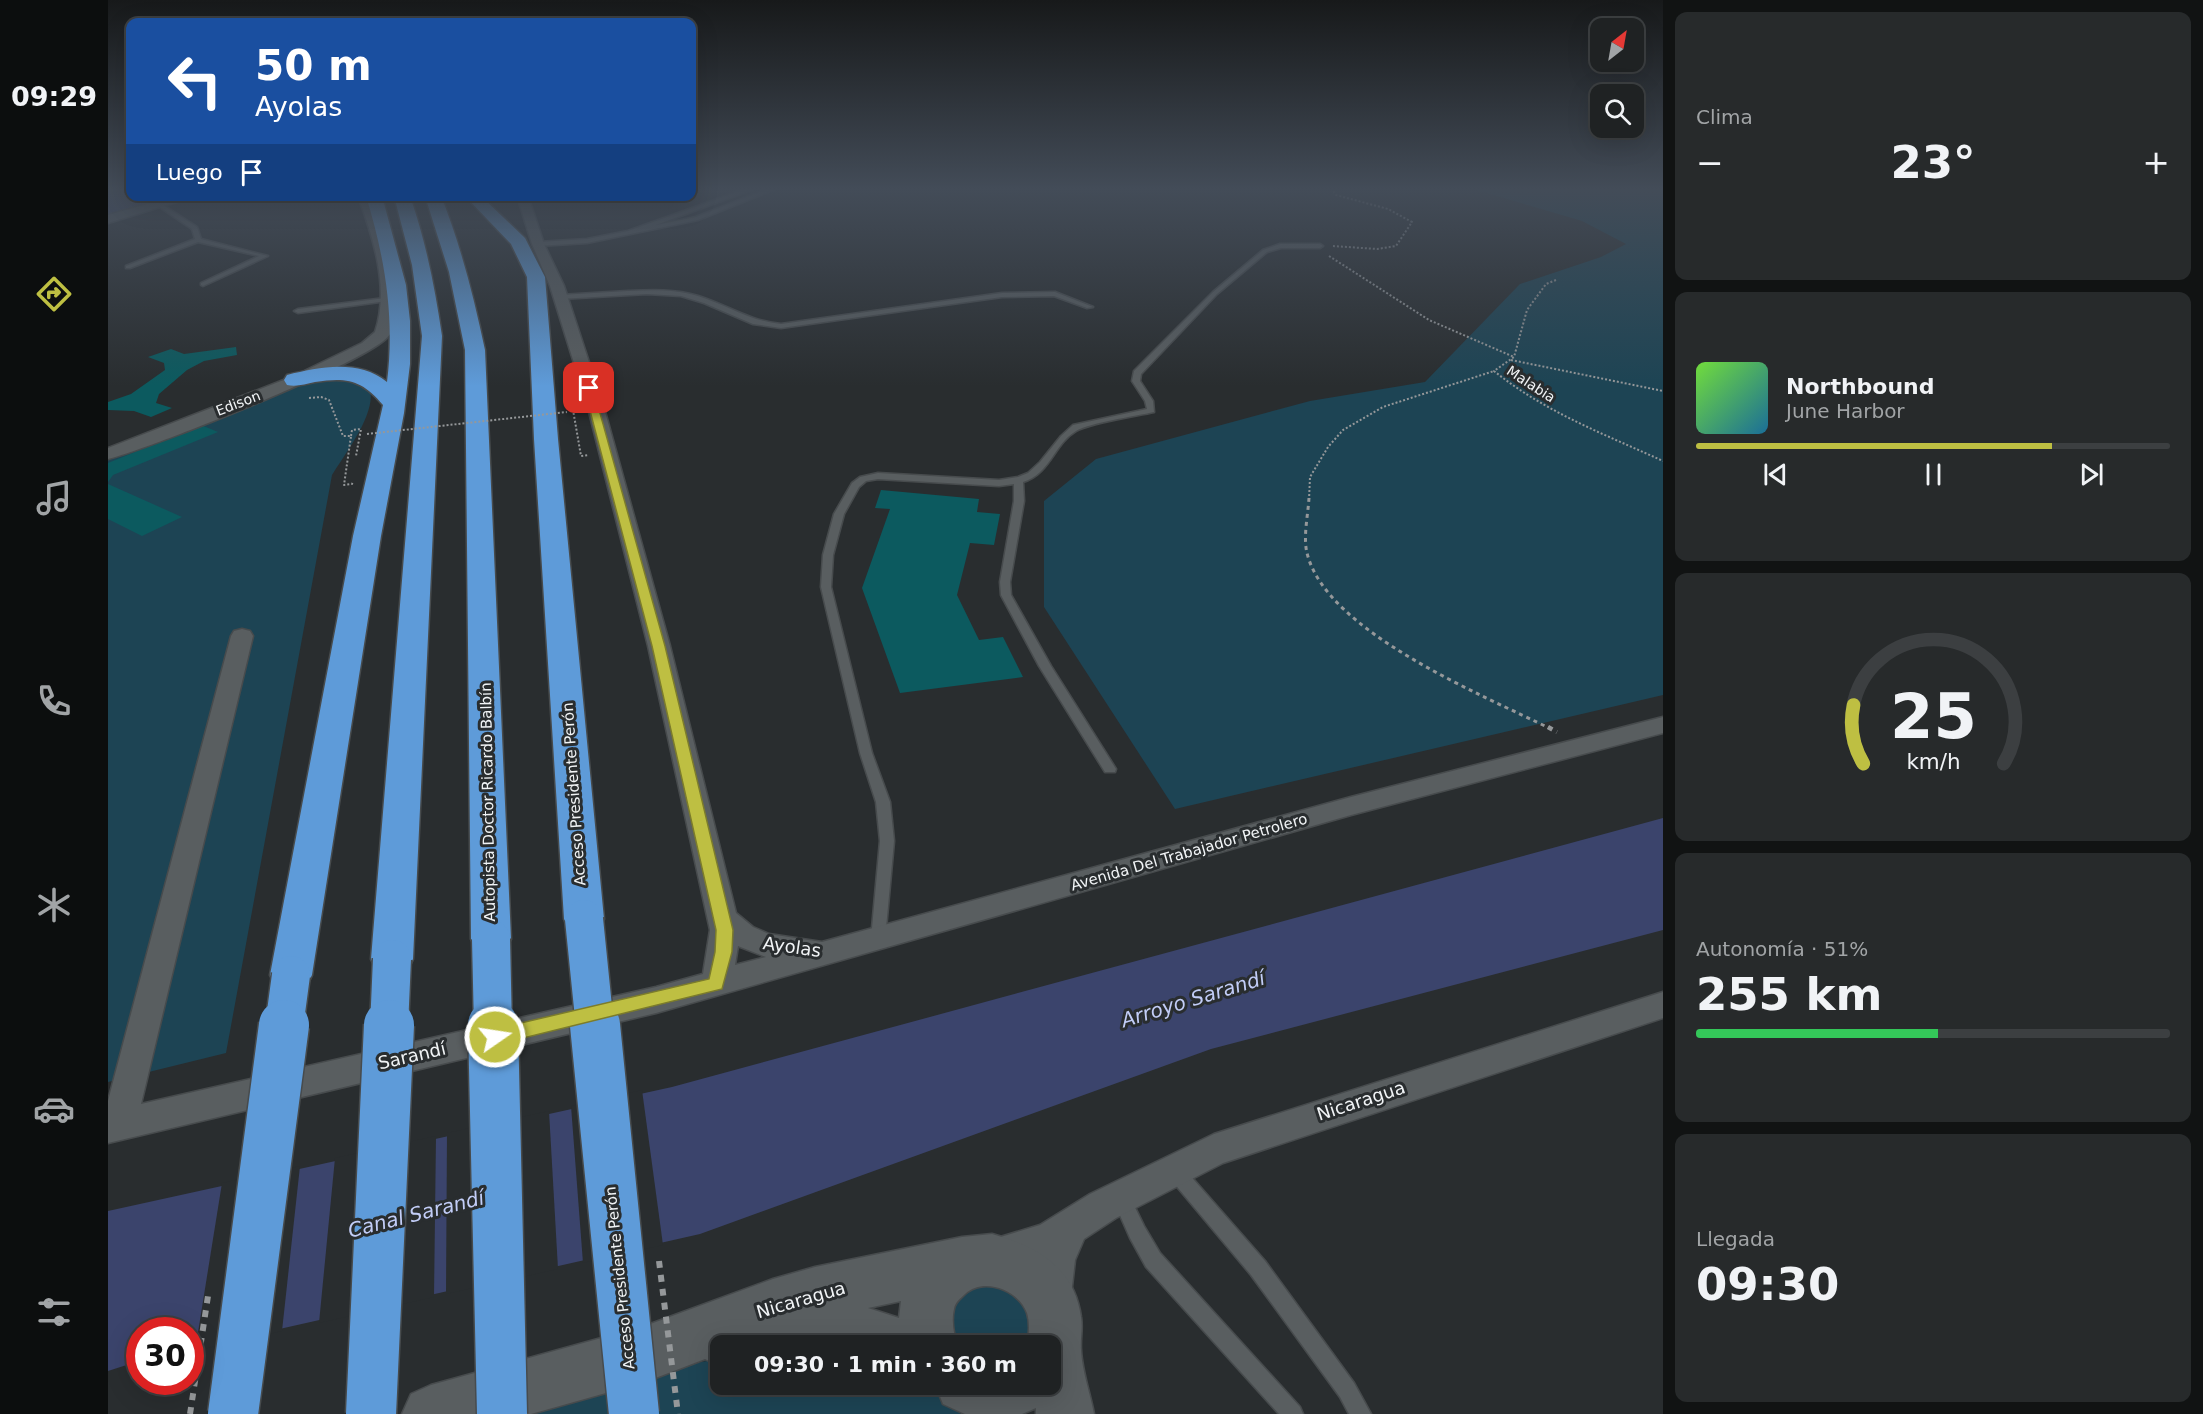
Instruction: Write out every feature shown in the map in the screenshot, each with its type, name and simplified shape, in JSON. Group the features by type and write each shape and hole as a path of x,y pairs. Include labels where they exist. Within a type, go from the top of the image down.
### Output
{"highway":[{"path":"233,1414 291,975 374,496 394,404 401,338 391,254"},
{"path":"371,1414 392,960 432,336 420,254"},
{"name":"Autopista Doctor Ricardo Balbín","path":"454,254 464,289 475,350 502,1414"},
{"name":"Acceso Presidente Perón","path":"531,254 536,277 546,439 584,919 634,1414"},
{"path":"299,389 315,375 353,375 374,382 394,404"}],"main road":[{"path":"927,1335 926,1314 931,1293 944,1276 972,1261 1004,1261 1024,1271 1041,1287 1045,1335"},
{"name":"Nicaragua","path":"431,1414 645,1354 773,1306 815,1293 972,1261"},
{"name":"Nicaragua","path":"756,1335 779,1331 815,1330 863,1335"},
{"name":"Nicaragua","path":"645,1354 710,1343"},
{"path":"1059,1395 1065,1414"}],"street":[{"path":"382,254 385,300"},
{"path":"535,254 560,297 596,408 659,646 722,918 723,952 716,984"},
{"name":"Edison","path":"108,454 299,389 366,348 382,334 386,316 385,300"},
{"path":"114,1126 242,636"},
{"name":"Avenida Del Trabajador Petrolero","path":"716,984 1351,806 1663,725"},
{"name":"Ayolas","path":"722,918 739,934 762,945 804,951 834,952"},
{"name":"Sarandí","path":"114,1126 644,1003 716,984"},
{"name":"Nicaragua","path":"972,1261 1028,1249 1071,1227 1121,1196 1214,1150 1663,1005"},
{"name":"Nicaragua","path":"1047,1335 1052,1267 1059,1247 1071,1227"}],"lane":[{"path":"128,267 162,254"},
{"path":"203,284 265,256 257,254"},
{"path":"879,939 887,841 883,802 866,753 826,587 828,555 839,514 855,486 863,479 878,476 999,483 1018,480 1032,475 1067,432 1076,427 1151,410 1149,401 1136,381 1137,373 1215,293 1261,254"},
{"path":"560,297 681,294 694,297 748,322 781,326 1002,295 1055,294 1089,307"},
{"path":"298,311 385,300"},
{"path":"1018,480 1019,501 1005,582 1006,595 1044,666 1110,769"},
{"path":"1173,1169 1258,1268 1347,1390 1360,1414"},
{"path":"1121,1196 1137,1232 1154,1260 1293,1414"}],"path":[{"path":"1326,254 1429,320 1514,357"},
{"name":"Malabia","path":"1556,280 1546,284 1527,310 1514,357 1494,371 1553,411 1588,429 1663,461"},
{"path":"1510,360 1663,391"},
{"path":"1494,371 1383,407 1343,430 1328,447 1310,477 1306,551 1312,569 1323,589 1379,639 1419,664 1553,729 1581,747"},
{"path":"299,389 329,400 344,436 351,436"},
{"path":"367,434 567,412"},
{"path":"354,474 352,484 344,485 352,430 361,429 355,464"}],"shaded area":[{"path":"1607,254 1663,254 1663,695 1175,809 1044,607 1044,501 1096,459 1310,401 1425,382 1520,284"},
{"path":"322,379 351,380 370,390 371,400 358,434 332,475 226,1053 108,1082 108,460 290,385"},
{"path":"972,1279 1027,1295 1032,1335 952,1335 950,1299"},
{"path":"710,1361 710,1395 944,1395 961,1414 531,1414"}],"water":[{"path":"1663,818 1663,930 1211,1049 700,1234 204,1346 204,1317 126,1317 126,1365 108,1371 108,1211 672,1087"}],"pier":[{"path":"642,1090 663,1245 583,1263 571,1106"},
{"path":"549,1111 558,1269 446,1294 447,1133"},
{"path":"436,1136 434,1297 319,1323 335,1158"},
{"path":"300,1166 282,1331 204,1349 204,1317 200,1317 222,1183"}],"building":[{"path":"236,347 237,355 204,361 187,370 159,394 156,403 172,408 151,417 134,411 108,410 108,402 131,394 165,370 164,363 148,357 171,349 184,354"},
{"path":"201,425 218,432 113,475 108,482 108,463"},
{"path":"108,484 182,517 142,536 108,519"},
{"path":"881,490 979,499 977,512 1000,514 994,545 970,543 957,595 979,640 1003,637 1023,677 900,693 862,588 890,509 875,508"}],"route":[{"path":"495,1037 716,984 723,952 724,930 659,646 589,388"}],"water label":[{"name":"Arroyo Sarandí","path":"1193,999"},
{"name":"Canal Sarandí","path":"416,1214"}]}
